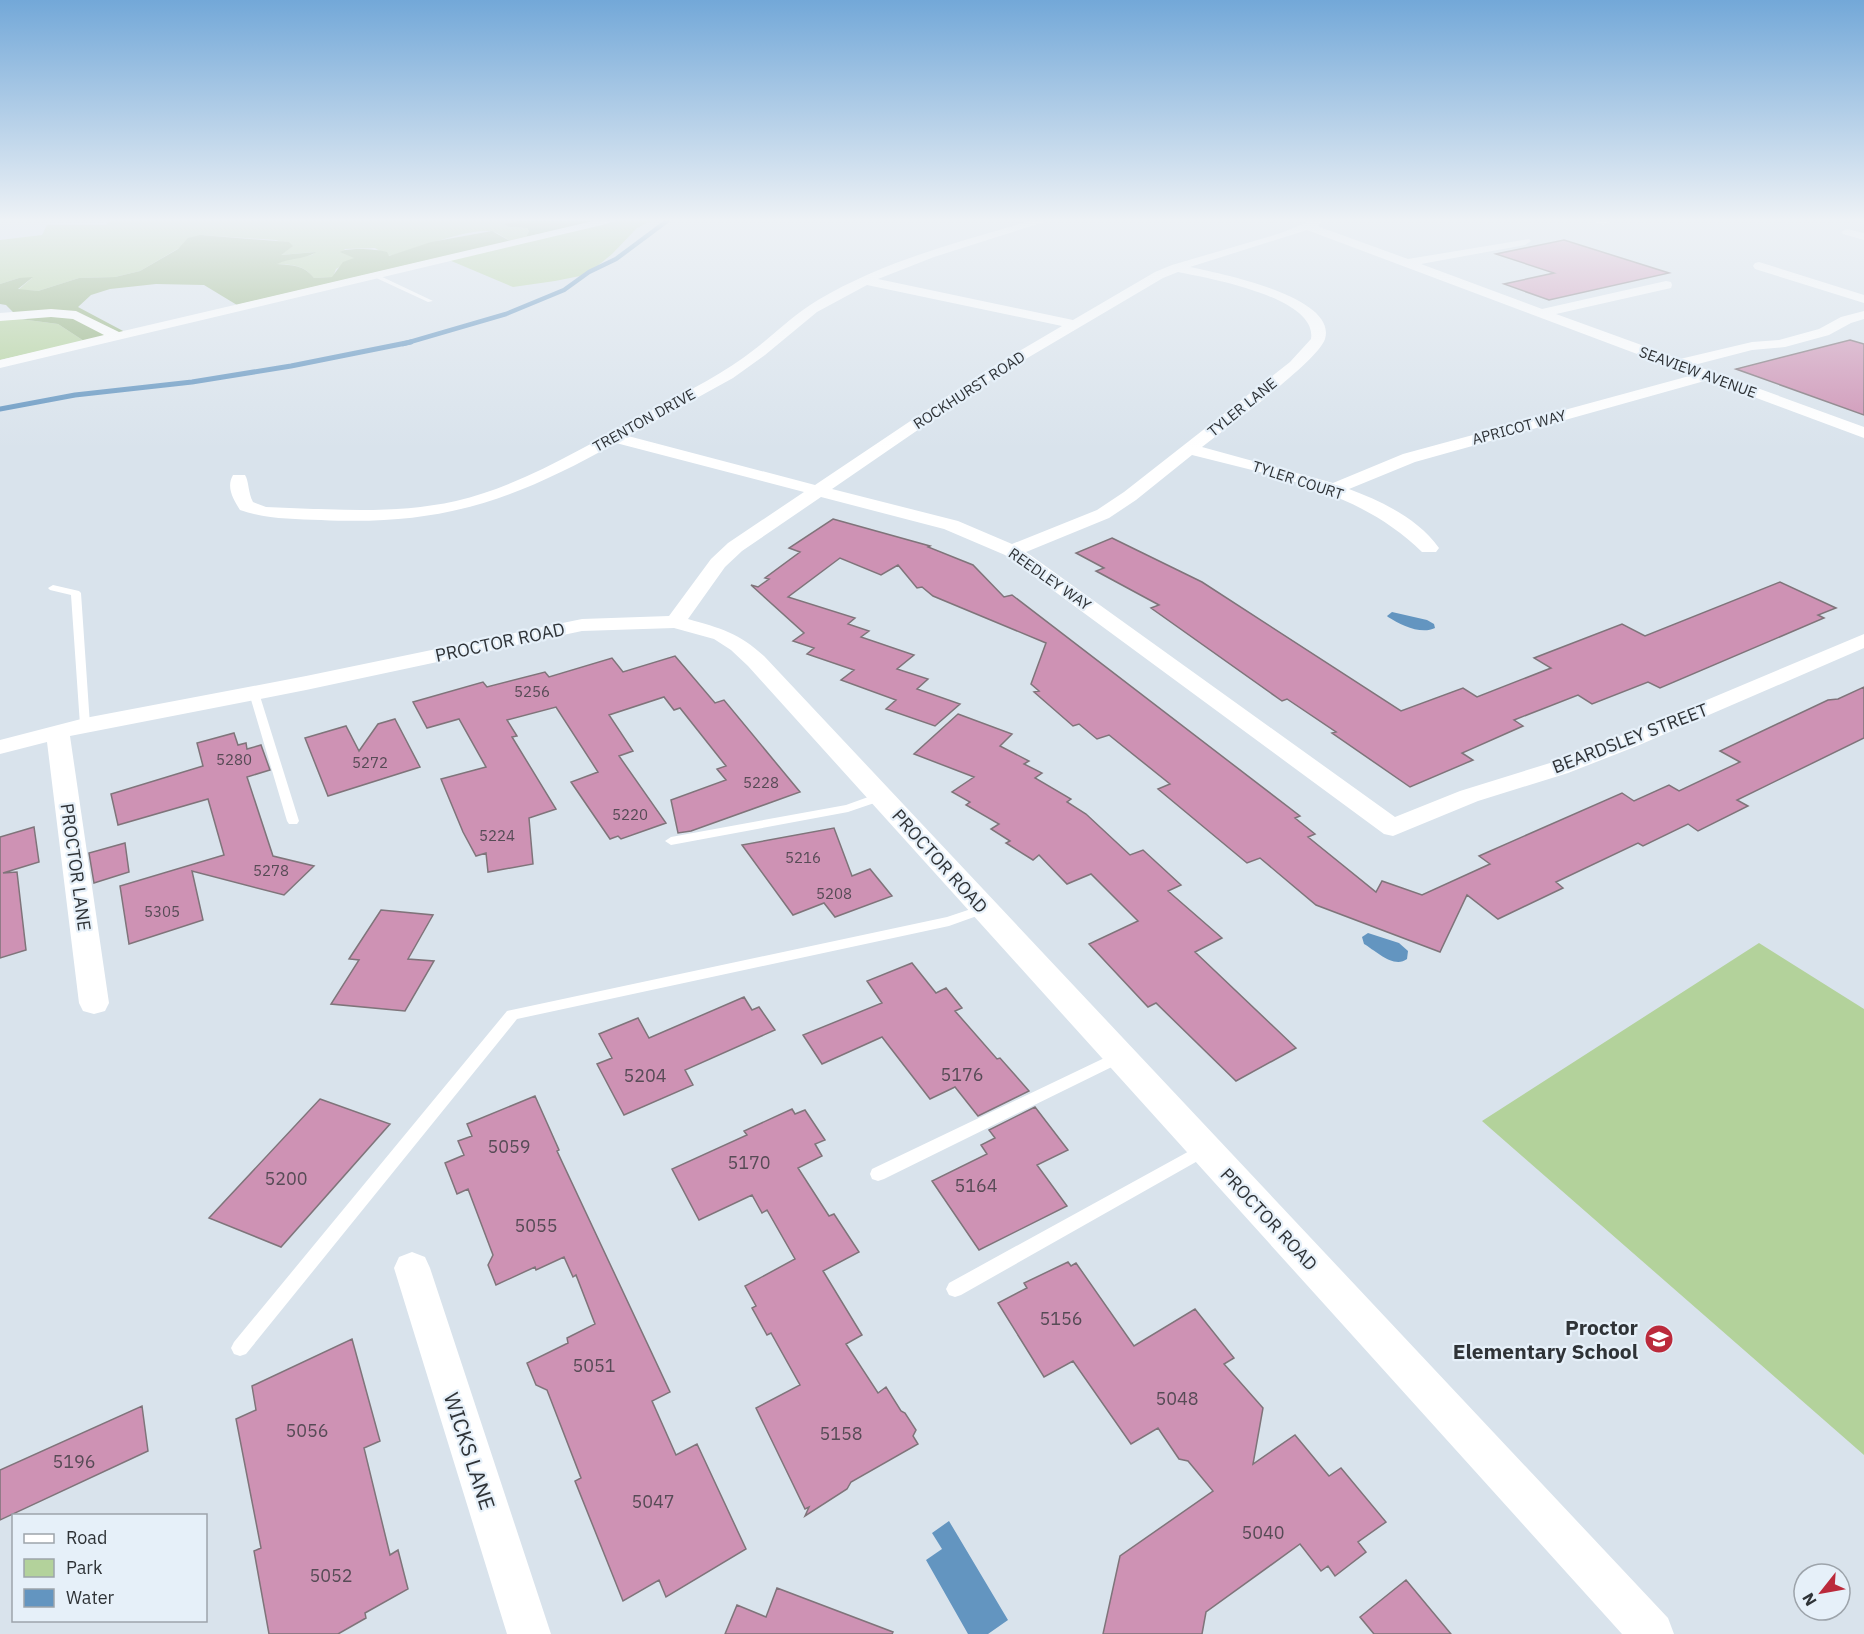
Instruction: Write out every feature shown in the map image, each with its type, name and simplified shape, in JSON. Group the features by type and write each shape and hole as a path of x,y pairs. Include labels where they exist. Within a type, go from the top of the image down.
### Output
{"street":[{"path":"0,364 280,297"},
{"name":"TRENTON DRIVE","path":"239,479 239,492 246,506 264,512 386,516 419,513 474,503 515,488 615,438 736,370 823,302 833,297"},
{"path":"945,297 1073,324"},
{"name":"ROCKHURST ROAD","path":"675,622 726,554 956,397 1120,297"},
{"name":"TYLER LANE","path":"1012,551 1103,514 1130,496 1315,346 1319,336 1318,326 1311,316 1282,297"},
{"name":"SEAVIEW AVENUE","path":"1498,297 1864,433"},
{"path":"1541,313 1611,297"},
{"path":"0,317 76,315 116,336"},
{"path":"1679,364 1752,346 1780,344 1824,332 1845,320 1864,315"},
{"name":"APRICOT WAY","path":"1333,489 1409,458 1709,375"},
{"name":"REEDLEY WAY","path":"615,438 951,525 1012,551 1393,828"},
{"name":"TYLER COURT","path":"1189,449 1303,478 1333,489 1389,514 1416,533 1429,548"},
{"name":"PROCTOR ROAD","path":"0,747 71,728 254,693 582,625 675,622 721,635 739,645 882,796 983,909 1652,1634"},
{"name":"BEARDSLEY STREET","path":"1393,828 1469,796 1559,768 1629,741 1864,640"},
{"name":"PROCTOR LANE","path":"71,728 94,1003"},
{"name":"WICKS LANE","path":"412,1268 529,1634"}],"lane":[{"path":"422,297 430,301"},
{"path":"53,588 76,593 71,728"},
{"path":"254,693 292,821"},
{"path":"672,841 848,808 882,796"},
{"path":"240,1348 512,1015 950,921 983,909"},
{"path":"878,1174 1119,1057"},
{"path":"955,1289 1204,1149"}],"green space":[{"path":"0,297 89,297 78,307 125,332 84,341 58,324 20,319 6,305 0,304"},
{"path":"224,297 270,297 237,305"},
{"path":"20,319 58,324 84,341 0,360 0,320"},
{"path":"1759,943 1864,1009 1864,1455 1482,1121"}],"water":[{"path":"1392,612 1427,620 1434,624 1435,628 1417,630 1405,626 1387,616"},
{"path":"1368,933 1399,943 1408,951 1407,959 1396,962 1364,944 1362,937"},
{"path":"949,1521 1008,1620 988,1634 968,1634 926,1560 942,1549 932,1533"}],"building":[{"path":"1541,297 1561,297 1549,300"},
{"path":"1850,340 1864,344 1864,415 1736,369"},
{"path":"833,519 930,546 928,547 973,565 1004,597 1012,595 1300,816 1295,818 1315,834 1308,837 1376,892 1382,881 1422,895 1490,864 1479,856 1622,793 1634,801 1669,785 1679,791 1740,762 1720,751 1828,700 1838,699 1864,687 1864,738 1737,800 1748,806 1698,831 1688,824 1643,846 1638,843 1556,882 1563,888 1498,919 1467,895 1440,952 1316,905 1260,858 1247,863 1158,789 1170,784 1109,735 1097,739 1079,724 1073,726 1034,692 1039,691 1031,684 1046,643 933,596 922,587 917,588 898,565 881,575 840,558 788,597 855,618 848,624 869,631 861,637 914,655 897,669 928,679 917,689 960,704 935,726 886,709 896,700 841,680 854,670 807,654 814,648 793,641 804,633 751,585 758,587 769,579 765,578 800,552 789,548"},
{"path":"1112,538 1202,582 1401,711 1463,688 1477,697 1551,668 1534,658 1622,624 1645,636 1780,582 1836,608 1818,615 1824,618 1660,688 1648,682 1592,704 1578,695 1514,720 1523,726 1462,753 1473,760 1410,787 1332,733 1336,732 1287,699 1282,701 1151,608 1159,605 1096,571 1104,568 1076,553"},
{"path":"675,656 715,703 724,700 800,792 691,831 678,833 671,800 726,780 717,769 726,766 680,708 674,710 664,697 609,715 633,751 619,756 666,823 621,839 618,836 610,839 571,782 598,772 556,707 507,720 517,736 512,737 556,809 529,818 533,864 488,872 486,853 476,856 463,832 441,779 486,767 459,719 427,728 413,702 483,682 487,687 545,672 549,677 612,658 623,672"},
{"path":"958,714 1012,734 1000,746 1029,761 1024,764 1042,773 1035,778 1071,799 1067,802 1086,814 1130,855 1143,850 1181,885 1168,891 1222,938 1195,952 1296,1048 1236,1081 1156,1003 1148,1007 1089,944 1138,921 1091,874 1067,884 1039,855 1033,860 1006,843 1010,841 991,829 999,824 966,805 970,802 952,792 974,777 914,754"},
{"path":"395,719 420,767 328,796 305,738 346,726 359,751 378,724"},
{"path":"234,733 238,745 246,743 247,749 261,745 270,770 247,777 273,856 314,866 284,895 192,871 203,920 129,944 120,886 224,855 208,799 118,825 111,794 203,766 197,743"},
{"path":"34,827 39,862 3,873 17,872 26,950 0,958 0,837"},
{"path":"834,828 852,876 870,869 892,896 835,917 824,903 793,915 742,845"},
{"path":"125,843 129,872 94,883 89,853"},
{"path":"381,910 433,915 408,959 434,961 405,1011 331,1004 359,960 349,959"},
{"path":"912,963 936,993 946,988 962,1008 955,1011 1029,1091 978,1116 955,1087 930,1099 882,1037 822,1064 803,1035 882,1003 867,981"},
{"path":"744,997 752,1010 759,1007 775,1030 685,1070 693,1085 624,1115 597,1064 612,1058 599,1034 638,1018 649,1038"},
{"path":"535,1096 559,1150 557,1151 670,1392 652,1401 676,1455 697,1444 746,1549 666,1597 659,1580 623,1601 575,1481 581,1478 547,1390 536,1385 527,1363 568,1343 567,1338 595,1324 576,1275 573,1277 564,1257 496,1285 488,1265 493,1255 468,1189 457,1194 445,1163 464,1155 458,1141 472,1136 467,1124"},
{"path":"320,1099 390,1124 281,1247 209,1218"},
{"path":"1035,1107 1068,1150 1037,1165 1067,1206 979,1250 932,1181 987,1154 981,1145 995,1138 989,1130"},
{"path":"792,1109 795,1114 805,1110 825,1140 815,1144 822,1156 798,1168 829,1216 834,1214 859,1252 823,1271 862,1335 846,1344 878,1393 886,1387 901,1411 905,1413 916,1430 913,1436 918,1444 851,1482 847,1489 805,1516 809,1507 805,1509 756,1408 800,1385 771,1333 767,1335 752,1308 756,1306 745,1286 795,1259 767,1210 762,1213 752,1195 699,1220 672,1169 747,1135 744,1131"},
{"path":"1068,1262 1071,1266 1076,1263 1134,1346 1195,1309 1234,1358 1224,1364 1263,1408 1253,1464 1295,1435 1329,1476 1341,1468 1386,1522 1358,1542 1366,1552 1335,1576 1328,1566 1321,1571 1300,1544 1206,1612 1202,1634 1103,1634 1120,1556 1213,1491 1188,1461 1179,1459 1158,1428 1131,1444 1073,1361 1044,1377 998,1303 1027,1288 1024,1283"},
{"path":"352,1339 380,1441 364,1448 390,1555 398,1550 408,1589 365,1613 366,1618 338,1634 269,1634 254,1551 261,1548 236,1419 256,1410 252,1386"},
{"path":"142,1406 148,1451 0,1520 0,1470"},
{"path":"1406,1580 1451,1634 1374,1634 1360,1617"},
{"path":"777,1588 893,1632 892,1634 725,1634 737,1605 766,1617"}],"waterway":[{"path":"407,343 506,314 546,297"},
{"path":"0,409 75,395 192,382 291,366 407,343"},
{"path":"403,344 407,343"}],"place":[{"name":"Proctor Elementary School","path":"1659,1339"}]}
